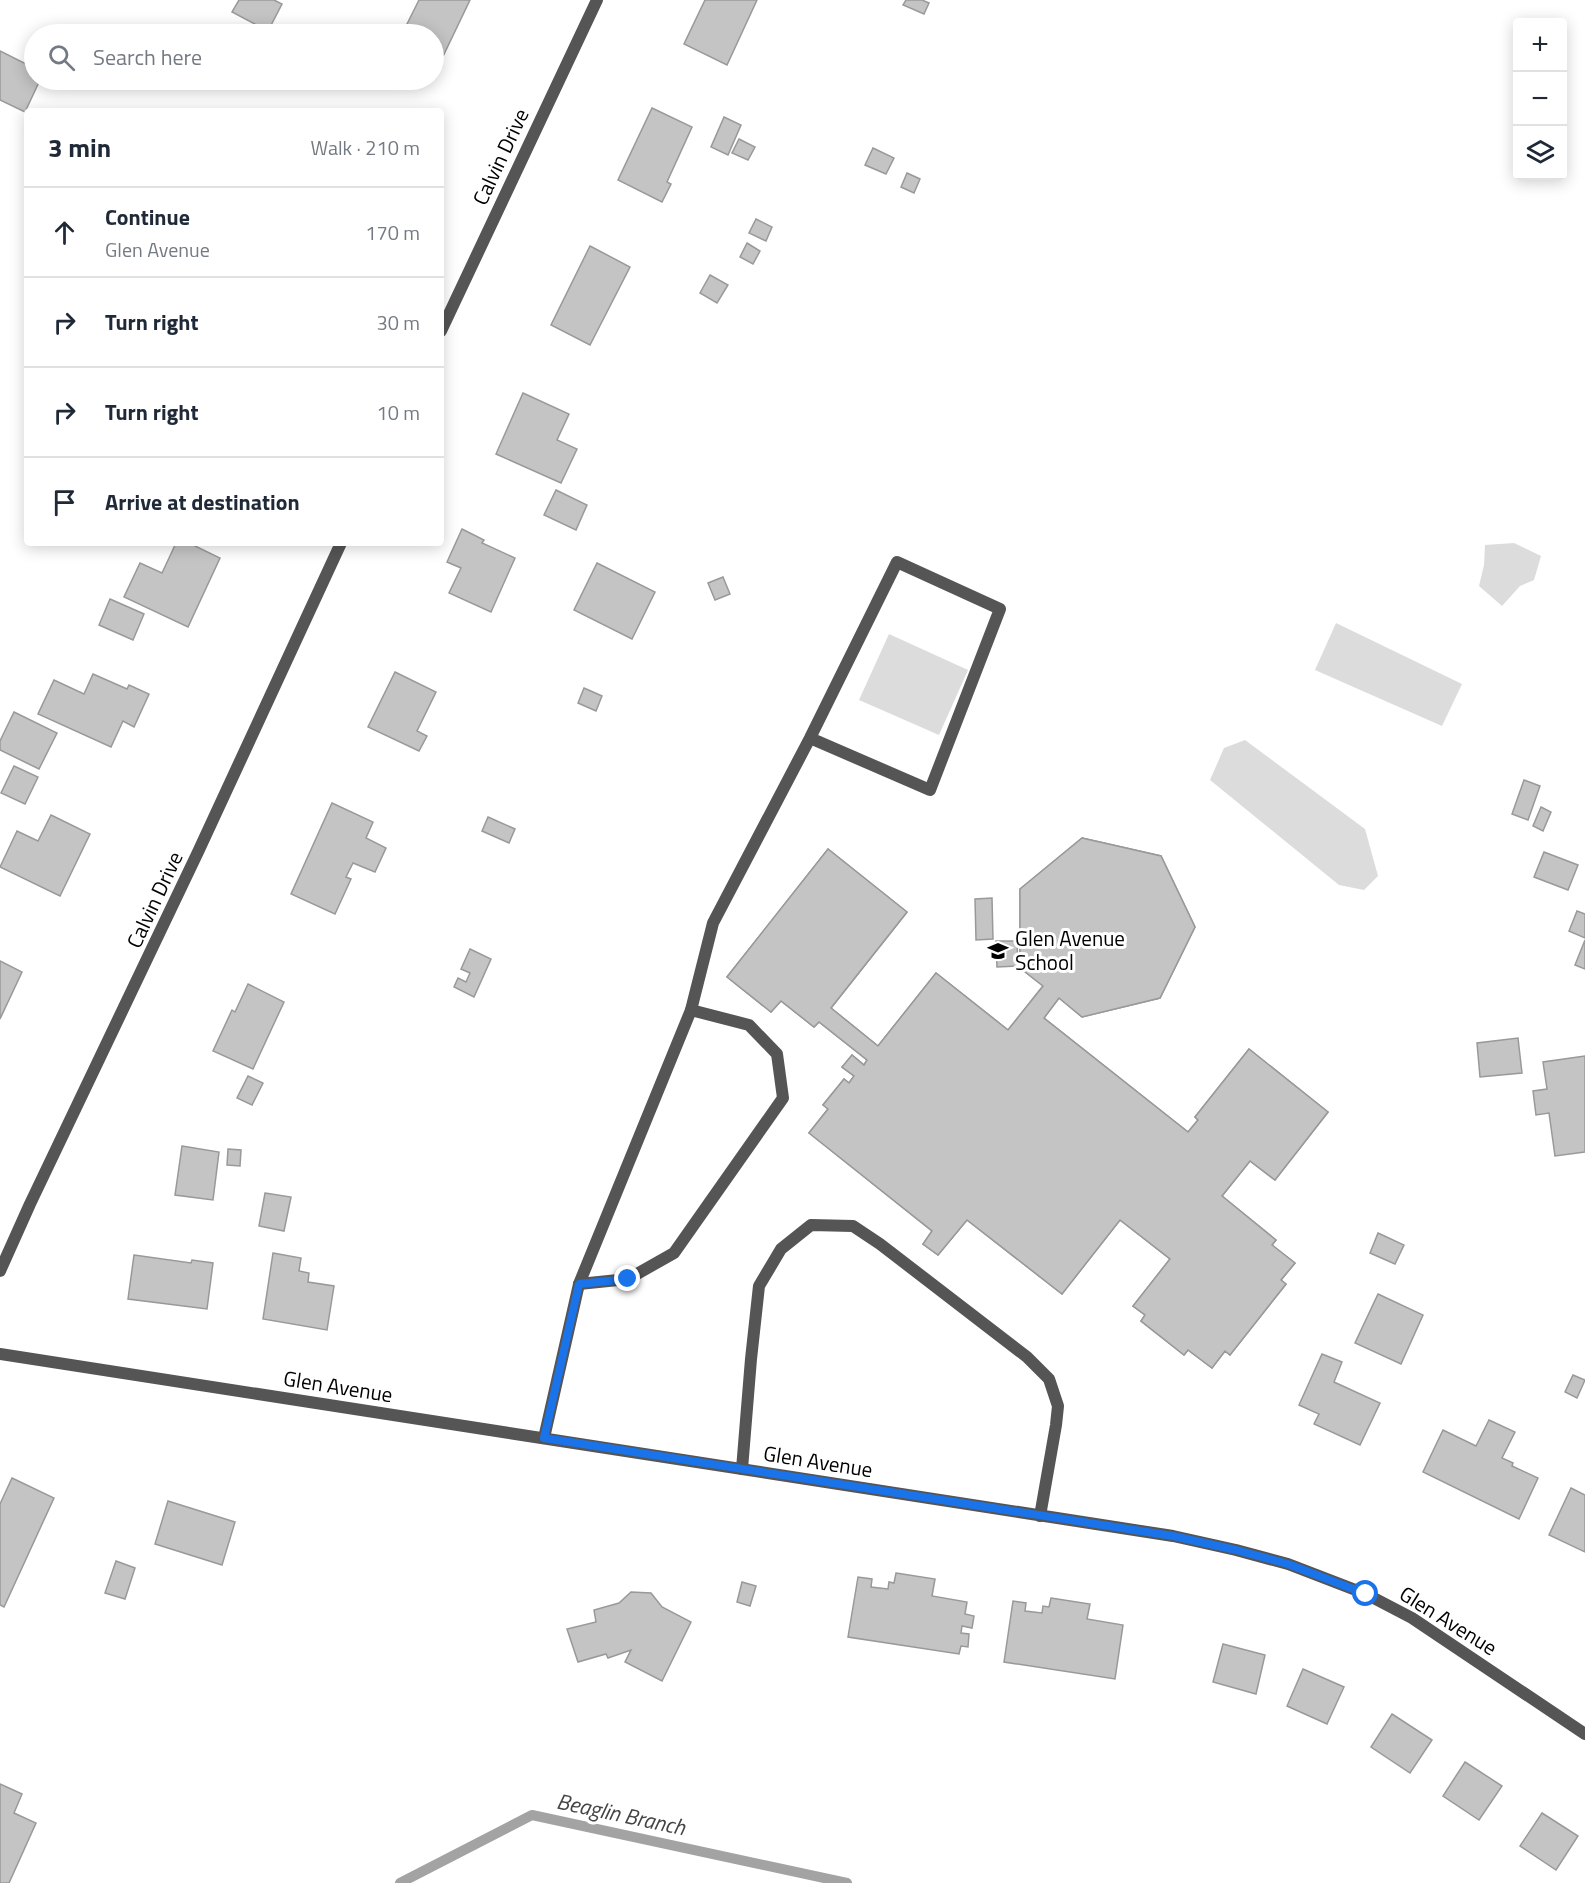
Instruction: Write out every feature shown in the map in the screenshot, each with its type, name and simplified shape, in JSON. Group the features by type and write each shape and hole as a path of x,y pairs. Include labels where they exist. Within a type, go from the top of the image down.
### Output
{"street":[{"name":"Calvin Drive","path":"444,324 597,0"},
{"name":"Calvin Drive","path":"0,1271 340,546"},
{"path":"544,1438 579,1284 691,1010 713,922 810,738 897,562 1000,609 930,790 810,738"},
{"path":"579,1284 628,1279 674,1253 783,1098 777,1054 749,1025 691,1010"},
{"path":"742,1470 759,1286 781,1249 811,1225 853,1226 880,1244 1027,1357 1049,1379 1058,1406 1040,1516"},
{"name":"Glen Avenue","path":"0,1354 1173,1536 1225,1548 1288,1564 1327,1578 1412,1618 1585,1734"}],"shaded area":[{"path":"1514,543 1541,556 1534,580 1520,586 1502,606 1479,586 1484,565 1485,545"},
{"path":"1336,623 1462,684 1442,726 1315,670"},
{"path":"889,634 968,670 939,735 859,700"},
{"path":"1245,740 1365,829 1378,876 1364,890 1339,885 1210,780 1224,748"}],"building":[{"path":"239,0 274,0 282,4 272,24 255,24 232,12"},
{"path":"419,0 470,0 444,54 444,24 407,24"},
{"path":"705,0 757,0 727,65 684,44"},
{"path":"906,0 922,0 929,3 924,14 903,5"},
{"path":"0,51 24,63 24,90 35,90 24,112 0,100"},
{"path":"652,108 692,127 667,182 671,184 662,202 618,180"},
{"path":"724,117 741,125 728,155 711,147"},
{"path":"739,139 755,147 748,160 732,153"},
{"path":"873,148 894,158 886,174 865,165"},
{"path":"907,173 920,179 914,193 901,187"},
{"path":"756,219 772,227 766,241 749,233"},
{"path":"747,243 760,251 753,264 740,257"},
{"path":"590,246 630,267 590,345 551,325"},
{"path":"710,275 728,285 717,303 700,293"},
{"path":"523,393 569,414 557,440 577,449 561,483 496,454"},
{"path":"556,490 587,505 576,530 544,515"},
{"path":"462,529 484,540 482,543 515,558 491,612 449,593 461,568 447,562"},
{"path":"175,546 195,546 220,558 188,627 124,597 140,563 162,573"},
{"path":"597,563 655,592 632,639 574,610"},
{"path":"723,577 730,594 715,600 708,583"},
{"path":"110,599 144,614 133,640 99,625"},
{"path":"395,672 436,692 417,731 427,736 419,751 368,727"},
{"path":"93,674 127,689 129,685 149,694 134,727 123,721 111,747 38,714 54,680 84,694"},
{"path":"584,688 602,696 596,711 578,703"},
{"path":"14,712 57,733 39,769 0,750 0,741"},
{"path":"14,766 38,777 25,804 1,793"},
{"path":"1524,780 1540,786 1528,820 1512,814"},
{"path":"332,803 373,822 366,838 386,848 375,872 353,863 346,877 351,879 335,914 291,894"},
{"path":"1541,807 1551,812 1543,831 1533,826"},
{"path":"51,815 90,834 60,896 0,867 17,831 38,841"},
{"path":"488,817 515,829 509,843 482,831"},
{"path":"1082,838 1161,856 1195,927 1160,998 1082,1017 1059,998 1044,1018 1188,1132 1198,1120 1195,1117 1249,1049 1328,1112 1275,1180 1250,1161 1222,1196 1276,1240 1272,1245 1295,1263 1281,1280 1286,1284 1230,1355 1225,1351 1212,1368 1188,1350 1184,1355 1141,1321 1145,1315 1133,1306 1170,1259 1120,1220 1062,1294 967,1220 938,1255 923,1244 932,1231 809,1133 828,1109 823,1105 844,1079 849,1083 854,1076 842,1067 852,1055 864,1065 867,1060 819,1022 814,1027 781,1001 771,1012 727,977 828,849 907,912 831,1008 878,1046 936,973 1008,1030 1043,986 1020,968 1020,889","holes":["983,1091 1019,1120 1003,1139 968,1111"]},
{"path":"1082,838 1161,856 1195,927 1160,998 1082,1017 1059,998 1044,1018 1188,1132 1198,1120 1195,1117 1249,1049 1328,1112 1275,1180 1250,1161 1222,1196 1276,1240 1272,1245 1295,1263 1281,1280 1286,1284 1230,1355 1225,1351 1212,1368 1188,1350 1184,1355 1141,1321 1145,1315 1133,1306 1170,1259 1120,1220 1062,1294 967,1220 938,1255 923,1244 932,1231 809,1133 828,1109 823,1105 844,1079 849,1083 854,1076 842,1067 852,1055 864,1065 867,1060 819,1022 814,1027 781,1001 771,1012 727,977 828,849 907,912 831,1008 878,1046 936,973 1008,1030 1043,986 1020,968 1020,889"},
{"path":"1544,852 1578,865 1568,890 1534,877"},
{"path":"992,898 993,939 976,940 975,899"},
{"path":"1577,911 1585,914 1585,938 1569,931"},
{"path":"1585,940 1585,969 1575,965"},
{"path":"996,941 1017,941 1018,966 997,967"},
{"path":"470,949 491,959 474,997 454,987 458,978 466,982 470,973 461,969"},
{"path":"0,961 22,972 0,1019"},
{"path":"248,984 284,1002 253,1069 213,1051 232,1010 235,1012"},
{"path":"1518,1038 1522,1073 1480,1077 1477,1043"},
{"path":"1585,1056 1585,1152 1555,1156 1549,1113 1536,1115 1533,1091 1547,1089 1543,1062"},
{"path":"248,1076 263,1083 252,1105 237,1098"},
{"path":"182,1146 219,1152 213,1200 175,1195"},
{"path":"228,1149 241,1150 240,1166 227,1165"},
{"path":"265,1193 291,1197 284,1231 259,1226"},
{"path":"1378,1233 1404,1245 1395,1264 1370,1253"},
{"path":"273,1253 301,1258 299,1271 309,1273 308,1282 334,1286 327,1330 263,1319"},
{"path":"134,1255 191,1263 192,1260 213,1263 207,1309 128,1299"},
{"path":"1378,1294 1423,1315 1401,1364 1355,1343"},
{"path":"1322,1354 1342,1362 1334,1382 1380,1403 1360,1445 1314,1424 1319,1414 1299,1405"},
{"path":"1573,1375 1585,1380 1577,1398 1565,1392"},
{"path":"1489,1420 1515,1432 1502,1458 1513,1463 1512,1466 1538,1478 1519,1519 1423,1472 1443,1430 1476,1446"},
{"path":"12,1478 54,1498 4,1607 0,1605 0,1504"},
{"path":"1571,1488 1585,1495 1585,1552 1549,1535"},
{"path":"168,1501 235,1522 222,1565 155,1544"},
{"path":"116,1561 135,1568 125,1599 105,1593"},
{"path":"896,1573 935,1579 932,1596 967,1602 965,1614 974,1616 972,1628 962,1626 961,1633 969,1634 968,1647 961,1646 959,1654 848,1637 858,1577 872,1579 871,1587 888,1589 889,1582 894,1583"},
{"path":"742,1582 756,1586 750,1606 737,1602"},
{"path":"631,1592 651,1593 662,1607 691,1622 662,1681 625,1662 631,1650 608,1658 606,1654 578,1662 567,1629 596,1622 594,1610 619,1603"},
{"path":"1051,1598 1090,1604 1087,1619 1123,1625 1115,1679 1004,1662 1013,1601 1026,1603 1025,1611 1042,1613 1043,1606 1049,1607"},
{"path":"1223,1644 1265,1655 1256,1694 1213,1682"},
{"path":"1303,1669 1344,1687 1327,1724 1287,1706"},
{"path":"1392,1714 1432,1740 1410,1773 1371,1747"},
{"path":"1465,1762 1502,1786 1479,1820 1443,1796"},
{"path":"0,1784 22,1794 14,1813 36,1823 9,1883 0,1883"},
{"path":"1542,1813 1578,1836 1556,1870 1520,1846"}],"waterway":[{"name":"Beaglin Branch","path":"400,1883 532,1815 847,1883"}],"place":[{"name":"Glen Avenue School","path":"998,951"}],"route":[{"path":"628,1279 579,1284 544,1438 1173,1536 1288,1564 1366,1594"}]}
